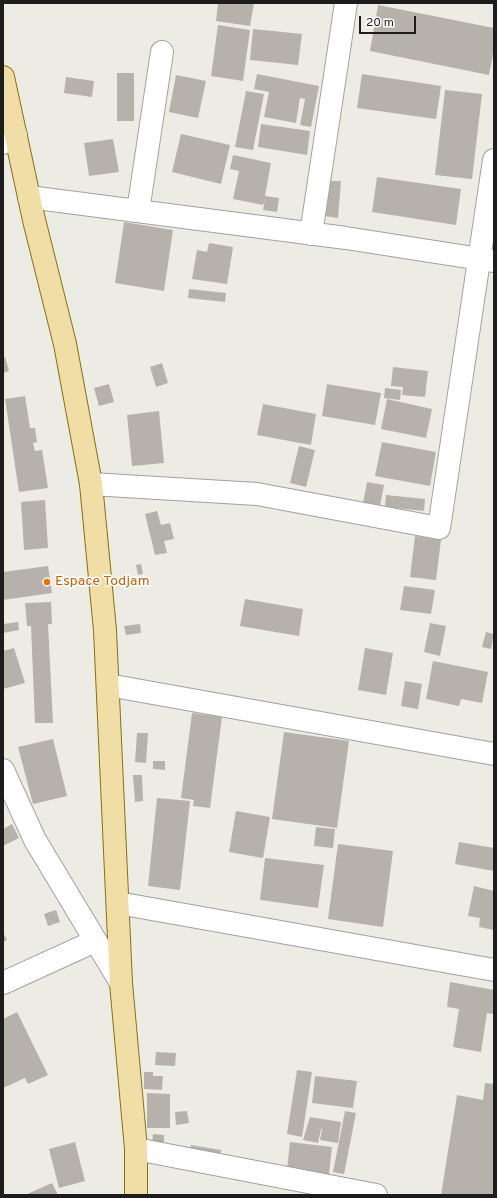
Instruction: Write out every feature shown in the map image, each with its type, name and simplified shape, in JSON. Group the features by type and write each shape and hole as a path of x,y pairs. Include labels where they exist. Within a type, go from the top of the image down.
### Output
{"main road":[{"path":"3,78 9,139 29,197 65,344 91,484 105,630 121,982 136,1149 136,1195"}],"street":[{"path":"311,234 346,3"},
{"path":"138,211 162,52"},
{"path":"91,484 257,494 439,528 486,260 494,160"},
{"path":"29,197 311,234 486,260"},
{"path":"108,685 494,754"},
{"path":"3,770 35,840 121,982"},
{"path":"118,903 494,970"},
{"path":"3,983 95,941"},
{"path":"136,1149 376,1195"}],"building":[{"path":"218,3 254,3 250,26 216,21"},
{"path":"378,5 494,28 494,49 489,75 370,51"},
{"path":"218,25 250,30 243,81 211,76"},
{"path":"253,29 302,34 298,65 250,60"},
{"path":"117,73 134,73 134,121 117,121"},
{"path":"257,74 319,86 311,127 300,125 305,99 300,98 296,123 264,117 269,92 254,89"},
{"path":"362,74 441,86 436,119 357,108"},
{"path":"176,75 206,81 198,118 169,112"},
{"path":"66,77 94,81 92,97 64,93"},
{"path":"445,90 482,94 472,179 435,175"},
{"path":"246,91 264,94 253,150 235,147"},
{"path":"261,124 310,131 307,155 258,147"},
{"path":"181,134 230,145 221,184 172,172"},
{"path":"113,139 119,172 89,176 84,143"},
{"path":"233,155 271,163 265,196 279,198 277,212 263,210 265,199 263,205 233,199 239,171 230,169"},
{"path":"377,177 461,189 456,225 372,212"},
{"path":"330,181 341,181 338,218 325,216"},
{"path":"124,222 173,230 164,291 115,283"},
{"path":"209,243 233,247 227,284 192,279 197,250 207,252"},
{"path":"189,289 226,293 225,302 188,298"},
{"path":"3,357 5,357 9,371 3,373"},
{"path":"162,363 168,383 156,387 150,367"},
{"path":"393,367 428,371 425,397 402,395 403,387 391,386"},
{"path":"109,384 114,402 99,406 94,388"},
{"path":"327,384 381,393 375,425 322,416"},
{"path":"385,388 401,390 400,400 384,398"},
{"path":"25,396 30,428 35,428 37,442 33,443 35,451 42,450 48,488 19,492 5,399"},
{"path":"387,399 432,409 426,438 381,429"},
{"path":"263,404 316,414 311,445 257,435"},
{"path":"159,411 164,463 132,466 127,415"},
{"path":"382,442 436,452 430,486 375,476"},
{"path":"299,446 315,450 306,487 290,483"},
{"path":"367,482 384,485 380,506 363,503"},
{"path":"386,495 425,499 424,511 385,507"},
{"path":"45,500 48,548 24,550 21,502"},
{"path":"157,511 161,525 170,523 174,539 164,541 167,553 155,555 145,514"},
{"path":"415,536 441,540 436,580 410,577"},
{"path":"141,564 143,574 138,575 136,565"},
{"path":"48,566 52,593 3,600 3,572"},
{"path":"404,586 435,590 431,614 400,610"},
{"path":"245,599 303,609 299,636 240,626"},
{"path":"51,602 52,624 48,624 53,723 35,723 31,626 27,626 25,603"},
{"path":"18,622 19,630 3,633 3,624"},
{"path":"430,623 446,626 440,656 424,652"},
{"path":"140,624 141,633 126,635 124,626"},
{"path":"486,632 494,634 491,649 482,647"},
{"path":"14,648 25,683 3,689 3,651"},
{"path":"365,648 393,653 386,695 358,690"},
{"path":"433,661 488,672 482,703 461,699 459,706 426,699"},
{"path":"405,681 422,684 418,709 401,706"},
{"path":"192,713 222,717 210,808 193,806 194,800 181,798"},
{"path":"284,732 349,741 337,828 272,819"},
{"path":"137,733 148,733 146,763 135,762"},
{"path":"53,739 67,796 33,804 18,747"},
{"path":"153,761 165,761 165,770 153,769"},
{"path":"133,775 142,775 143,801 135,802"},
{"path":"157,798 190,801 180,890 148,886"},
{"path":"236,811 270,817 263,858 229,852"},
{"path":"12,824 19,838 3,846 3,829"},
{"path":"316,827 335,829 333,848 314,846"},
{"path":"459,842 494,848 494,871 455,864"},
{"path":"338,844 393,851 383,927 328,919"},
{"path":"265,858 324,865 318,908 260,900"},
{"path":"474,886 494,891 494,930 479,927 480,918 468,916"},
{"path":"56,910 60,922 48,926 44,914"},
{"path":"3,932 7,940 3,942"},
{"path":"450,982 494,990 493,1014 487,1013 481,1052 453,1047 459,1009 447,1007"},
{"path":"17,1012 48,1075 28,1084 25,1078 3,1088 3,1019"},
{"path":"156,1052 176,1053 175,1066 155,1065"},
{"path":"297,1070 312,1072 302,1137 287,1134"},
{"path":"144,1072 153,1072 153,1076 163,1076 162,1090 144,1089"},
{"path":"315,1076 357,1081 353,1108 312,1103"},
{"path":"485,1083 494,1084 494,1195 441,1195 457,1095 483,1100"},
{"path":"147,1093 170,1094 170,1128 147,1128"},
{"path":"187,1111 189,1123 176,1125 175,1112"},
{"path":"345,1111 356,1113 344,1174 333,1172"},
{"path":"310,1117 341,1122 338,1143 320,1140 322,1129 311,1127 321,1129 318,1143 303,1140"},
{"path":"153,1134 164,1135 164,1144 152,1144"},
{"path":"75,1142 85,1181 59,1188 49,1149"},
{"path":"290,1142 332,1147 328,1183 287,1170"},
{"path":"191,1145 221,1150 216,1175 187,1170"},
{"path":"52,1183 58,1195 25,1195"}],"place":[{"name":"Espace Todjam","path":"47,582"}]}
